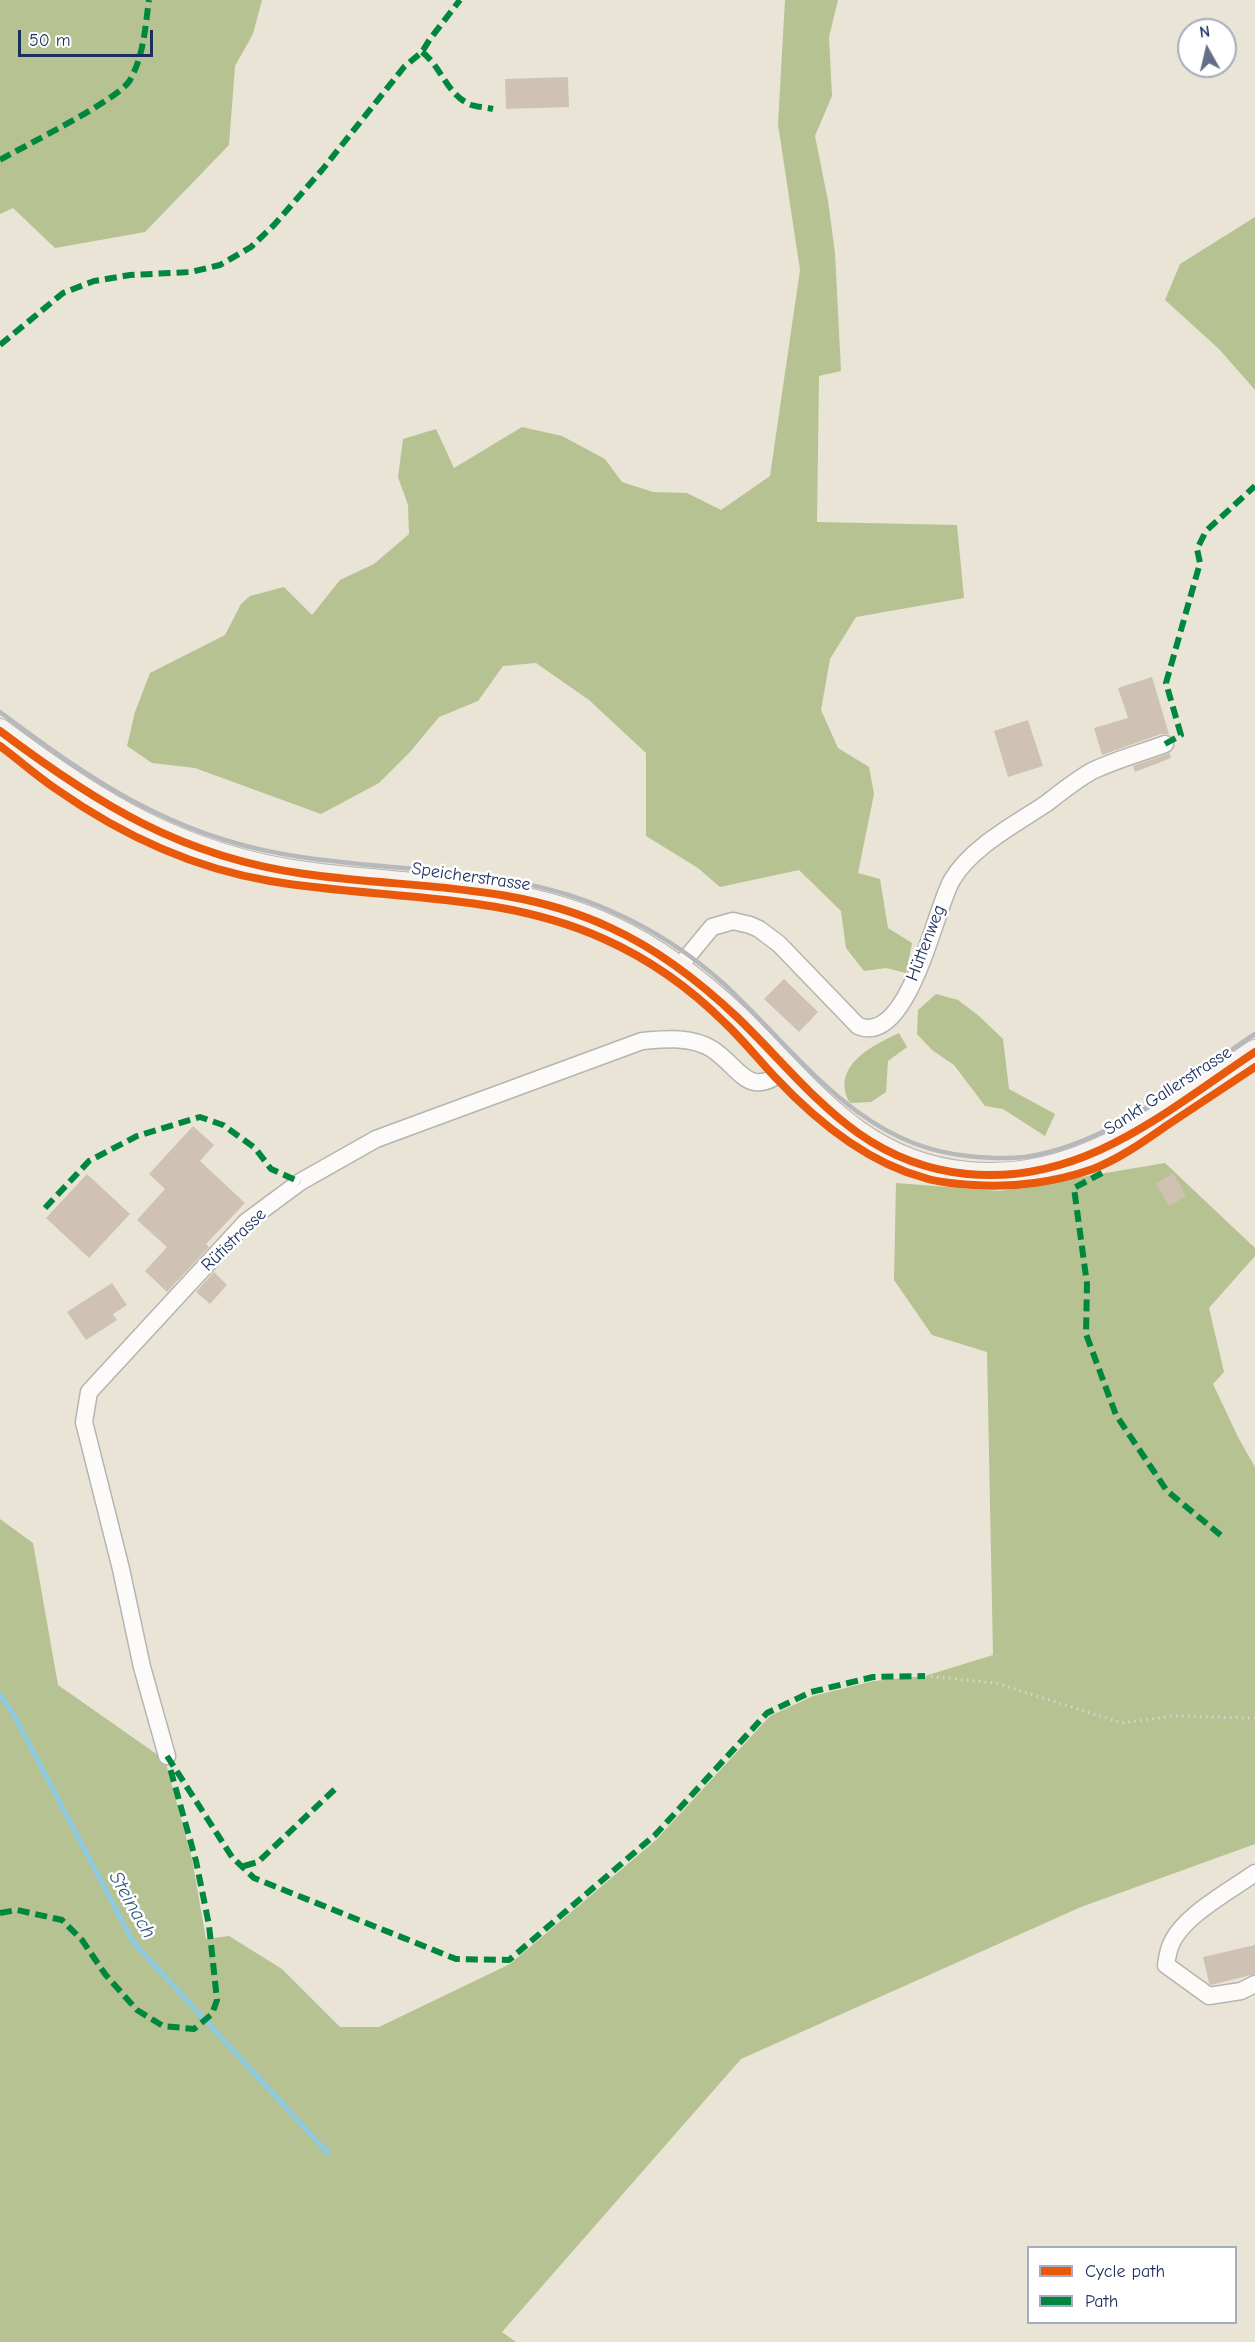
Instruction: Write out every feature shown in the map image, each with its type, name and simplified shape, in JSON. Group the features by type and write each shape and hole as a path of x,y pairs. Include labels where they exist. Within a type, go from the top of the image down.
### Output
{"main road":[{"name":"Speicherstrasse","path":"0,731 73,784 114,810 152,830 235,861 306,875 478,890 547,903 612,928 648,946 679,968 741,1021 814,1098 862,1137 885,1149 938,1168 996,1176 1028,1173"},
{"name":"Sankt Gallerstrasse","path":"1028,1173 1066,1164 1111,1146 1255,1052"}],"street":[{"name":"Hüttenweg","path":"679,968 711,927 733,921 750,925 759,928 779,944 858,1026 864,1029 876,1028 889,1019 917,975 946,891 963,863 1092,772 1165,744"},
{"name":"Rütistrasse","path":"167,1756 142,1667 121,1569 84,1422 89,1392 246,1222 300,1182 376,1138 642,1041 671,1038 711,1048 746,1079 763,1083 775,1078 786,1069"},
{"path":"1255,1873 1202,1910 1179,1930 1170,1946 1166,1965 1209,1996 1241,1991 1255,1984"}],"path":[{"path":"925,1676 996,1683 1122,1723 1174,1716 1255,1718"}],"green space":[{"path":"0,0 262,0 253,34 235,66 229,145 145,232 55,248 13,208 0,214"},
{"path":"785,0 838,0 829,37 832,96 815,136 828,201 835,253 841,371 819,376 817,522 957,525 964,598 856,617 830,659 821,710 838,748 869,767 874,794 858,873 880,879 888,928 912,943 906,973 886,968 864,971 846,948 841,911 799,870 720,887 698,868 646,836 646,753 589,700 536,663 503,666 478,701 439,717 410,752 379,783 321,814 195,768 152,763 127,746 135,712 150,673 225,635 241,604 250,596 284,587 312,615 340,580 374,564 409,534 408,505 398,477 403,439 436,429 454,468 522,427 562,436 605,459 622,482 653,492 687,493 721,510 770,476 800,270 778,124"},
{"path":"1255,217 1255,390 1219,349 1165,300 1180,264"},
{"path":"936,994 958,1000 1003,1039 1009,1089 1055,1114 1045,1136 1003,1109 985,1106 954,1065 932,1050 917,1034 918,1010"},
{"path":"899,1033 907,1047 888,1061 886,1092 871,1102 850,1103 845,1090 845,1079 849,1068 866,1051"},
{"path":"1165,1163 1255,1248 1255,1256 1209,1308 1224,1372 1213,1384 1255,1467 1255,1844 1081,1907 741,2059 502,2332 516,2342 0,2342 0,1519 33,1543 58,1685 165,1760 192,1859 206,1939 229,1936 282,1969 340,2027 379,2027 510,1964 656,1840 770,1716 813,1696 874,1681 925,1676 993,1655 987,1352 932,1335 894,1280 896,1183 999,1191"}],"building":[{"path":"568,77 569,107 506,109 505,79"},
{"path":"1152,677 1169,734 1161,734 1102,755 1094,728 1128,718 1118,688"},
{"path":"1028,720 1043,766 1008,777 994,731"},
{"path":"1170,753 1171,758 1135,772 1133,766"},
{"path":"784,979 818,1012 799,1032 764,999"},
{"path":"193,1126 214,1145 200,1161 245,1203 206,1244 209,1247 167,1292 145,1271 167,1247 137,1220 165,1189 149,1174"},
{"path":"1173,1173 1186,1196 1169,1206 1156,1184"},
{"path":"87,1174 130,1214 89,1258 46,1218"},
{"path":"214,1272 227,1285 210,1304 196,1292"},
{"path":"112,1283 127,1305 113,1314 117,1320 86,1340 67,1312"},
{"path":"1255,1945 1255,1974 1211,1985 1209,1983 1203,1957"}],"waterway":[{"name":"Steinach","path":"0,1695 14,1715 133,1942 328,2153"}],"railway":[{"path":"0,712 99,782 167,818 203,833 283,854 449,872 532,885 572,896 626,918 656,934 698,962 724,984 805,1066 862,1115 894,1135 929,1149 989,1158 1025,1157 1056,1150 1117,1125 1174,1090 1255,1034"}],"marked path":[{"path":"0,160 91,110 123,88 130,80 138,61 149,0"},
{"path":"0,345 63,293 94,281 130,275 191,272 220,265 251,247 274,225 322,170 404,67 422,52 460,0"},
{"path":"422,52 461,99 472,105 493,109"},
{"path":"1165,744 1181,735 1166,683 1200,563 1197,549 1206,531 1255,486"},
{"path":"45,1208 89,1161 137,1136 200,1117 223,1125 255,1148 271,1169 300,1182"},
{"path":"1102,1173 1074,1188 1087,1284 1086,1334 1116,1415 1167,1491 1223,1537"},
{"path":"167,1756 232,1857 254,1878 456,1959 509,1960 655,1835 767,1713 811,1692 873,1677 925,1676"},
{"path":"0,1913 17,1910 62,1920 82,1940 105,1974 137,2010 163,2026 194,2029 212,2014 217,2000 209,1925 196,1861 170,1768"},
{"path":"244,1866 258,1862 335,1789"}],"cycle path":[{"path":"0,731 71,782 107,804 180,841 219,855 305,874 461,889 537,902 574,913 611,928 646,946 709,992 838,1118 865,1138 895,1155 929,1167 967,1174 1009,1174 1048,1168 1085,1156 1121,1140 1155,1120 1255,1052"},
{"path":"0,746 56,789 106,821 158,847 213,867 270,881 439,899 523,912 604,939 653,965 713,1011 806,1108 842,1138 882,1162 931,1180 989,1186 1019,1185 1093,1169 1131,1150 1255,1067"}]}
